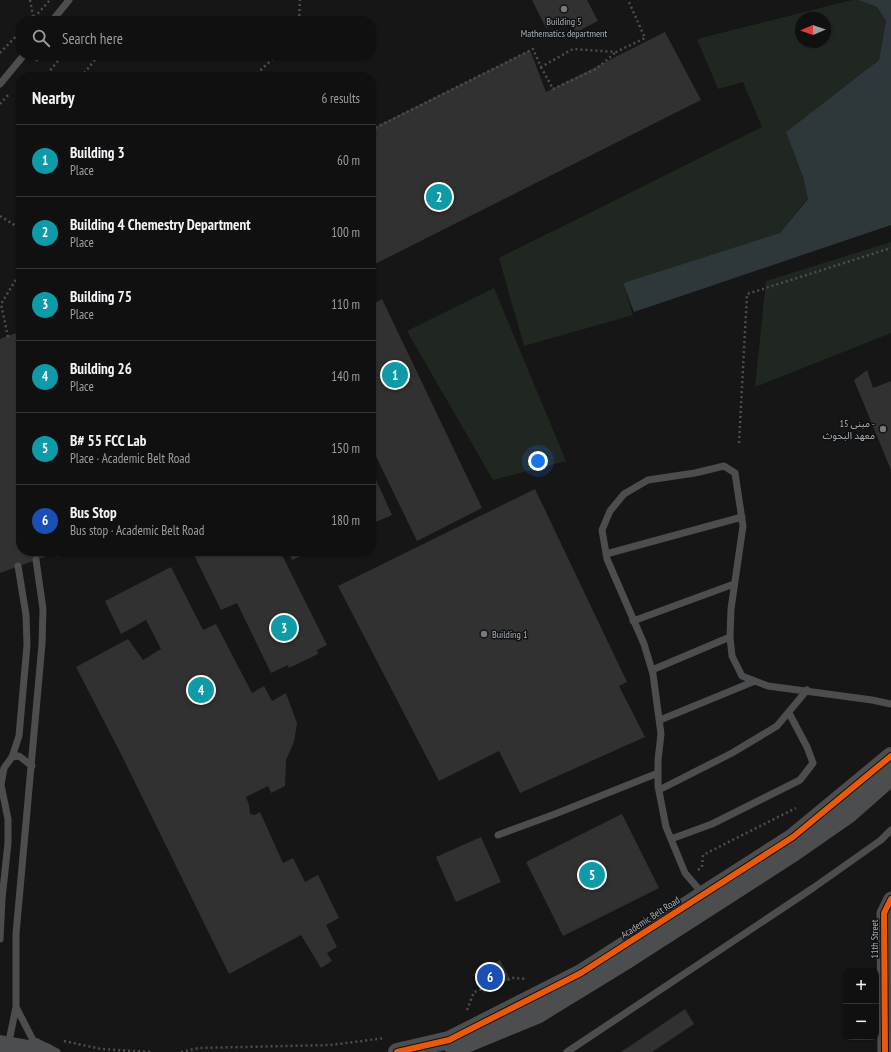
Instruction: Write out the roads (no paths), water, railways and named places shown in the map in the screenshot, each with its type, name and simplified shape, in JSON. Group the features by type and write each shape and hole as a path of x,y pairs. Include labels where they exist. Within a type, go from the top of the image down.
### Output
{"street":[{"name":"Academic Belt Road","path":"446,1052 537,1015 707,900 793,837 891,756"},
{"name":"Academic Belt Road","path":"393,1045 449,1040 581,973 707,900 790,855 849,814 891,777"},
{"name":"11th Street","path":"885,1052 884,913 891,899"},
{"path":"5,1048 51,1046"}],"lane":[{"path":"56,16 69,0"},
{"path":"0,84 20,60"},
{"path":"707,900 685,873 666,827 659,790 658,773 661,734 652,670 644,644 606,554 602,530 610,511 624,494 648,480 695,473 724,466 736,473 743,526 730,609 730,637 732,656 742,676 768,686 807,690 891,704"},
{"path":"606,554 742,517"},
{"path":"5,1048 16,1007 16,934 43,637 43,609 36,560"},
{"path":"0,939 2,899 8,843 8,819 1,785 4,768 12,757 20,736 27,645 26,615 18,566"},
{"path":"633,621 734,584"},
{"path":"652,670 730,637"},
{"path":"660,720 755,681"},
{"path":"659,790 732,753 777,726 807,690"},
{"path":"671,838 712,824 800,780 813,763 807,747 789,713"},
{"path":"12,757 19,756 32,766"},
{"path":"498,835 658,773"},
{"path":"567,1052 813,888 880,840 891,830"},
{"path":"16,1007 34,1040 57,1052"}],"place":[{"name":"Building 5 Mathematics department","path":"564,9"},
{"name":"Building 4 Chemestry Department","path":"439,197"},
{"name":"Building 3","path":"395,375"},
{"name":"مبنى 15 - معهد البحوث","path":"883,429"},
{"name":"Building 75","path":"284,628"},
{"name":"Building 1","path":"484,634"},
{"name":"Building 26","path":"201,690"},
{"name":"B# 55 FCC Lab","path":"592,875"},
{"name":"Bus Stop","path":"490,977"}]}
